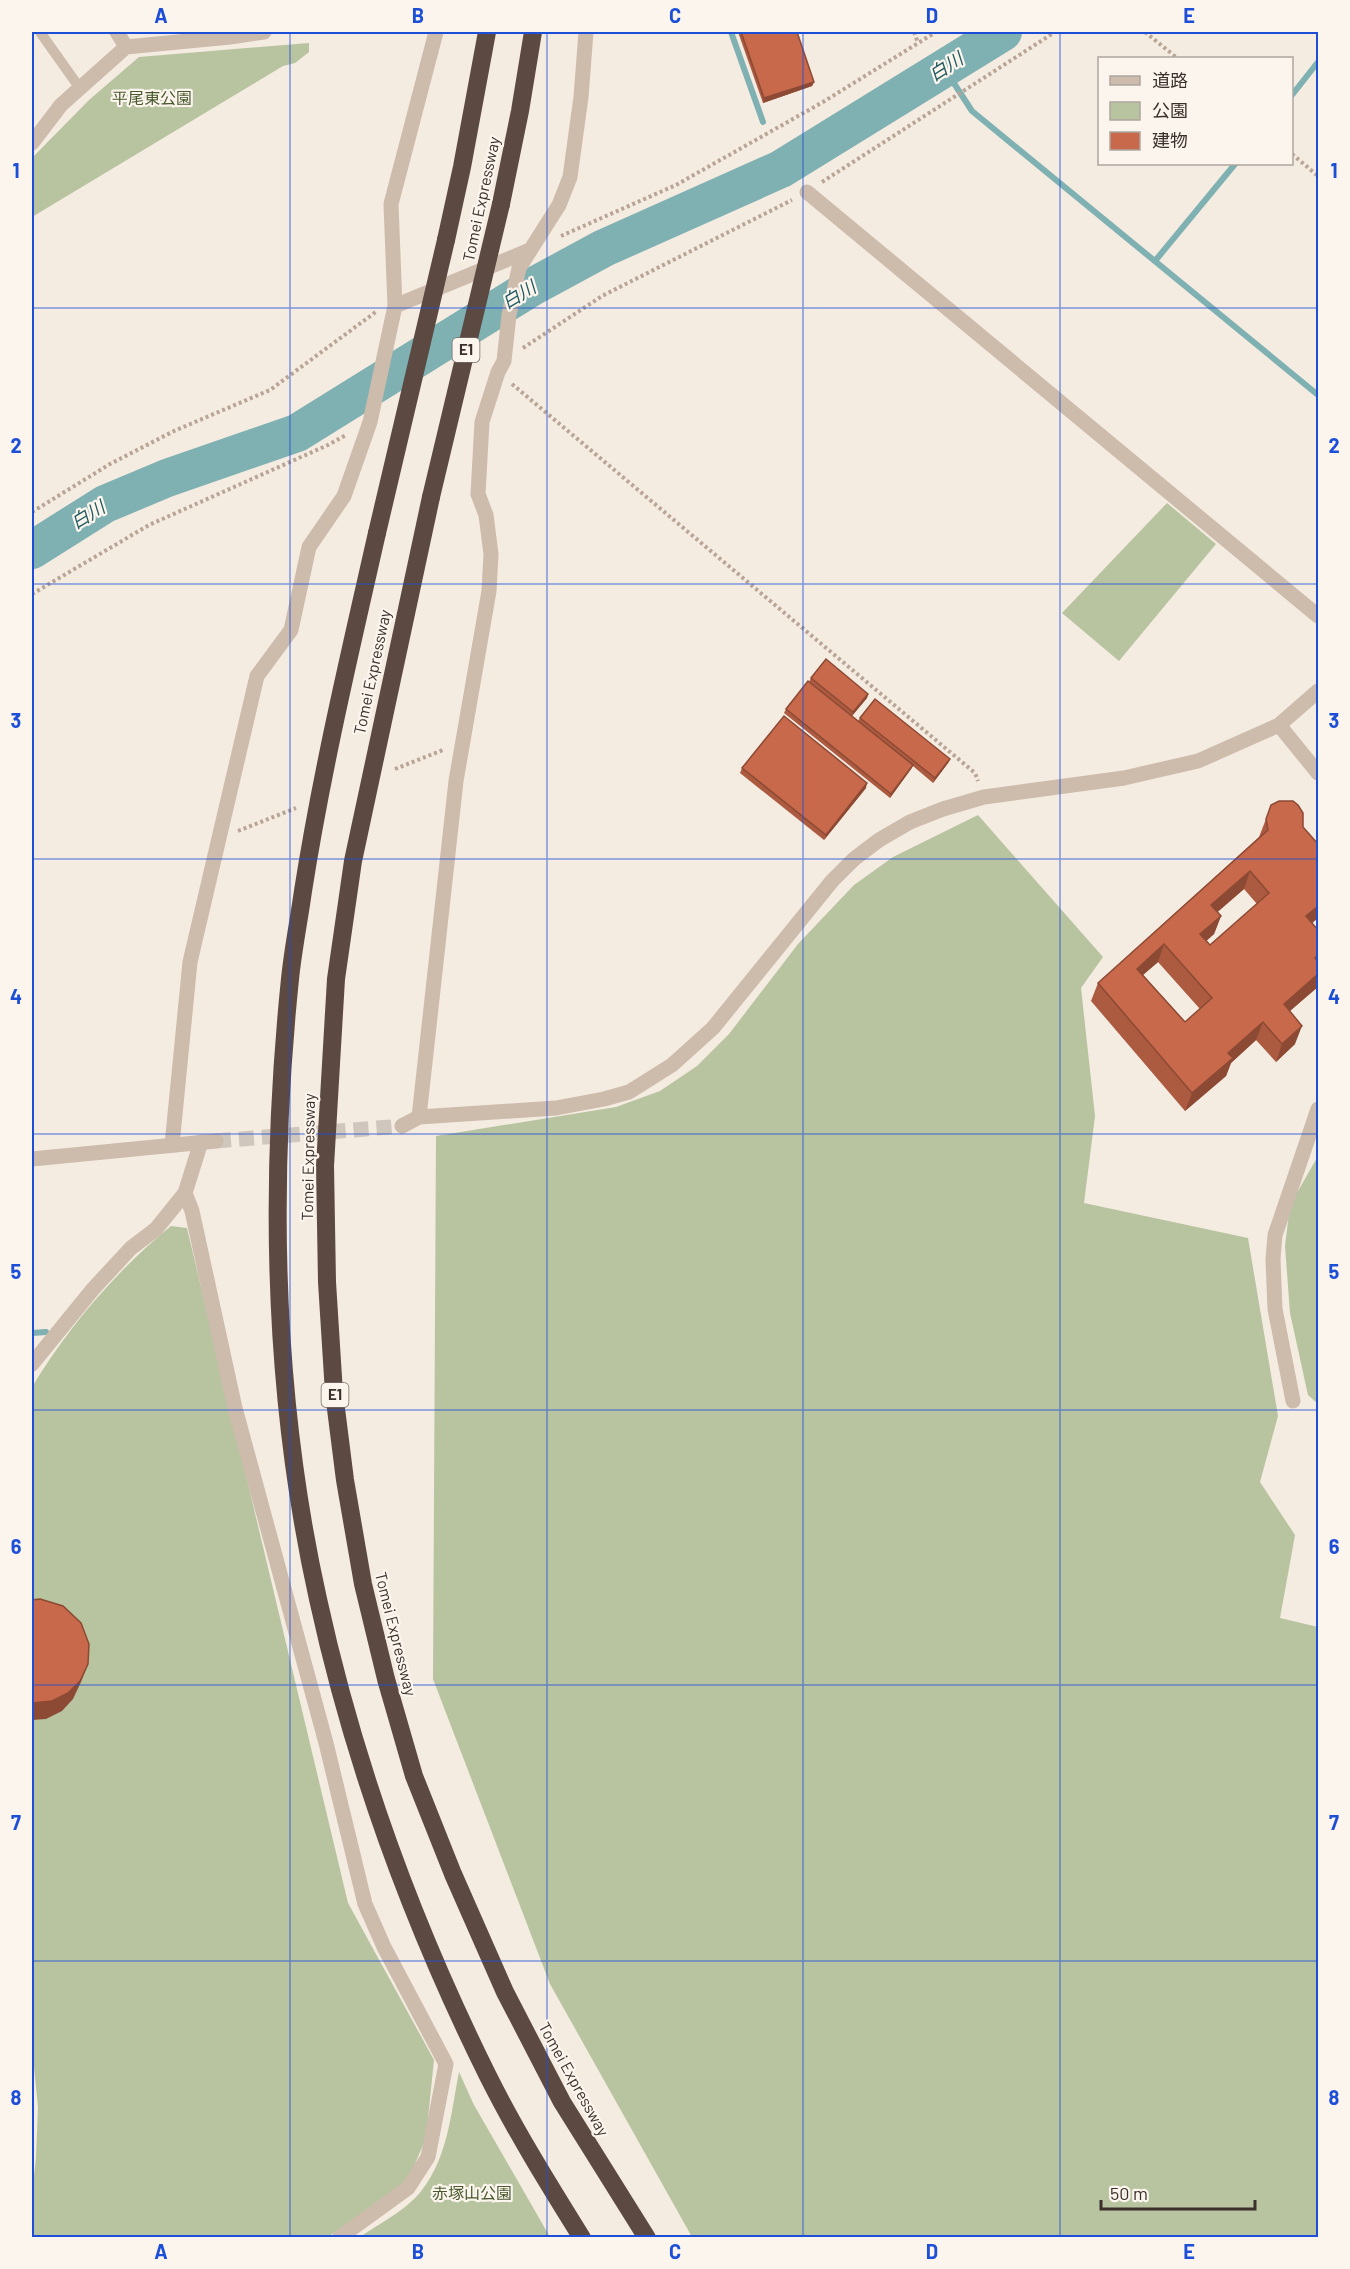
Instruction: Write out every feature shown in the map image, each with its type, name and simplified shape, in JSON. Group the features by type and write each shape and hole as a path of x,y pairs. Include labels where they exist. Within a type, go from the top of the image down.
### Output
{"highway":[{"name":"Tomei Expressway","path":"487,32 446,240 328,748 291,974 282,1078 279,1170 280,1283 286,1394 298,1485 317,1596 341,1694 369,1785 396,1862 438,1966 489,2078 582,2238"},
{"name":"Tomei Expressway","path":"532,32 520,111 501,204 431,497 353,861 336,979 330,1072 326,1178 327,1282 334,1393 363,1584 386,1679 414,1776 444,1852 505,1992 562,2102 647,2238"}],"street":[{"path":"117,32 126,47"},
{"path":"32,143 61,105 126,47 264,32"},
{"path":"172,1145 190,962 257,676 291,630 309,547 344,496 370,421 395,306 391,204 436,32"},
{"path":"419,1117 456,781 489,591 490,544 486,515 478,494 482,422 501,366 519,268 559,205 570,177 581,97 586,32"},
{"path":"807,192 1318,616"},
{"path":"395,306 530,250"},
{"path":"402,1126 419,1117 556,1108 604,1100 629,1092 672,1065 713,1028 832,881 854,859 879,840 910,822 984,797 1124,778 1198,761 1279,725 1318,692"},
{"path":"1279,725 1318,773"},
{"path":"1293,1401 1275,1309 1273,1259 1275,1235 1318,1109"},
{"path":"32,1159 208,1141 184,1193 156,1229 131,1248 86,1297 32,1364"},
{"path":"184,1193 192,1211 235,1408 326,1743 365,1904 384,1947 446,2064 428,2157 408,2188 339,2238"}],"lane":[{"path":"40,32 79,87"}],"path":[{"path":"914,32 918,43"},
{"path":"530,250 676,184 823,102 936,32"},
{"path":"984,797 975,773 501,366 602,296 807,192 1055,32"},
{"path":"1145,32 1176,57"},
{"path":"1293,155 1318,176"},
{"path":"32,512 110,464 174,431 270,390 374,311 395,306"},
{"path":"32,594 149,525 328,445 370,421"},
{"path":"395,769 464,742"},
{"path":"219,838 296,808"}],"green space":[{"name":"平尾東公園","path":"309,43 309,52 295,63 283,66 32,217 32,158 89,100 139,57"},
{"path":"1167,503 1216,544 1119,661 1062,613"},
{"path":"978,815 1103,957 1081,988 1095,1116 1084,1203 1248,1238 1278,1416 1260,1482 1295,1535 1280,1618 1318,1627 1318,2237 692,2237 550,1984 433,1679 436,1136 616,1107 660,1091 697,1066 729,1034 798,944 854,885 893,857"},
{"path":"1318,1156 1318,1404 1308,1395 1290,1313 1285,1246 1290,1205"},
{"path":"171,1226 187,1228 348,1903 434,2060 426,2138 408,2180 328,2237 32,2237 32,2193 38,2107 32,2048 32,1387 46,1364 95,1300 131,1262"},
{"name":"赤塚山公園","path":"459,2072 474,2105 550,2237 360,2237 409,2204 431,2177 447,2134"}],"building":[{"path":"741,32 797,32 814,82 764,98"},
{"path":"826,659 868,694 853,712 811,678"},
{"path":"808,681 913,765 891,794 786,709"},
{"path":"875,699 950,759 935,778 860,718"},
{"path":"784,716 867,783 826,835 742,768"},
{"path":"1279,801 1293,801 1298,805 1303,813 1303,827 1318,844 1318,906 1306,916 1318,930 1318,955 1315,958 1318,962 1318,974 1284,1004 1302,1026 1282,1044 1263,1022 1228,1053 1233,1058 1192,1093 1098,983 1268,830 1266,819 1271,805","holes":["1250,871 1269,893 1210,945 1200,934 1221,916 1211,905","1164,944 1212,998 1185,1022 1137,969"]},
{"path":"40,1599 63,1606 81,1623 89,1644 88,1664 80,1681 68,1693 52,1701 32,1703 32,1600"}],"waterway":[{"path":"731,32 763,122"},
{"name":"白川","path":"32,550 105,504 167,478 297,433 532,287 604,248 781,169 1003,32"},
{"path":"1293,94 1318,62"},
{"path":"944,68 972,111 1318,395"},
{"path":"1155,261 1234,165"},
{"path":"32,1333 46,1332"}],"tunnel":[{"path":"216,1141 402,1126"}]}
